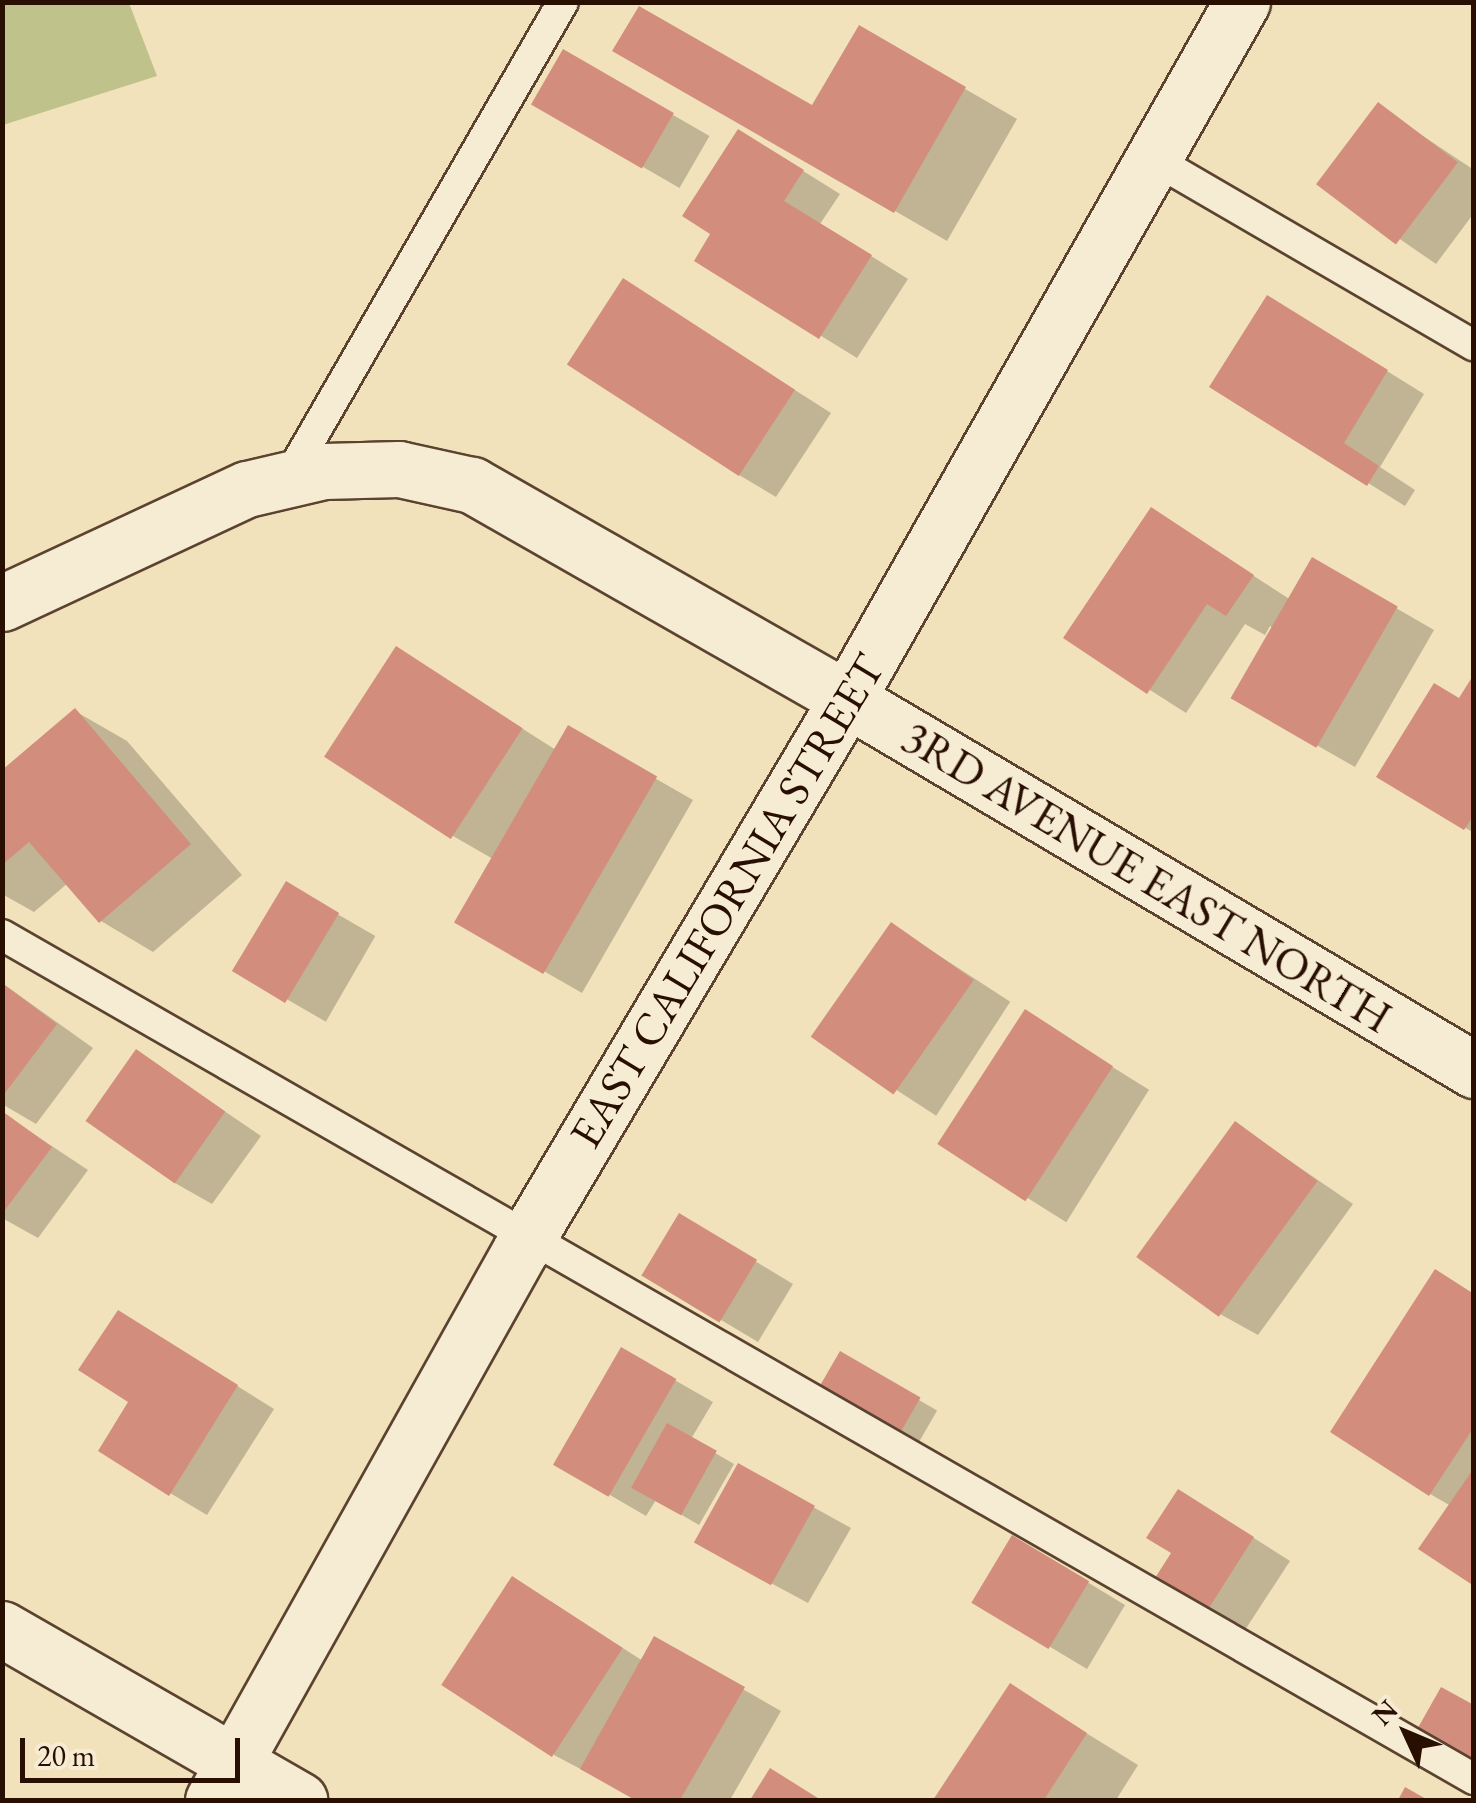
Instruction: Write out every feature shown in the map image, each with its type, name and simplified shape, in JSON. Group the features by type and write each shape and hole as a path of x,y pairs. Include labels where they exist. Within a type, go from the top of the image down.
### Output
{"street":[{"name":"EAST CALIFORNIA STREET","path":"224,1782 530,1235 847,699 1242,2"},
{"name":"3RD AVENUE EAST NORTH","path":"2,603 247,489 324,471 399,470 472,486 847,699 1474,1070"},
{"path":"2,1629 224,1782 299,1800"}],"lane":[{"path":"287,480 563,2"},
{"path":"1155,160 1474,346"},
{"path":"2,935 1474,1780"}],"green space":[{"path":"2,3 129,3 157,76 3,125"}],"building":[{"path":"639,6 812,105 859,25 966,87 894,213 612,51"},
{"path":"563,49 674,113 642,168 531,104"},
{"path":"1378,102 1458,162 1396,244 1316,184"},
{"path":"738,129 804,170 784,201 872,255 819,339 694,261 710,234 682,216"},
{"path":"623,278 795,390 739,476 567,364"},
{"path":"1267,295 1388,370 1344,443 1379,466 1367,486 1209,387"},
{"path":"1151,507 1254,575 1226,616 1207,604 1147,694 1063,638"},
{"path":"1312,557 1398,607 1316,748 1230,698"},
{"path":"396,646 523,728 451,839 324,757"},
{"path":"1474,674 1474,815 1464,830 1376,777 1434,683 1459,698"},
{"path":"75,708 191,844 99,923 29,842 2,865 2,770"},
{"path":"568,725 657,776 543,974 454,922"},
{"path":"286,881 339,913 285,1003 232,971"},
{"path":"891,922 974,980 893,1095 811,1037"},
{"path":"2,983 57,1024 2,1097"},
{"path":"1025,1009 1113,1066 1025,1201 937,1144"},
{"path":"136,1049 225,1112 175,1184 86,1121"},
{"path":"2,1111 52,1147 2,1214"},
{"path":"1235,1121 1318,1181 1219,1317 1136,1257"},
{"path":"679,1213 757,1260 719,1322 641,1276"},
{"path":"1435,1269 1474,1294 1474,1427 1429,1496 1330,1432"},
{"path":"118,1310 238,1385 169,1496 98,1451 128,1402 78,1370"},
{"path":"621,1347 676,1379 608,1497 553,1465"},
{"path":"840,1351 921,1398 900,1433 820,1387"},
{"path":"667,1423 717,1451 681,1515 631,1488"},
{"path":"738,1463 815,1506 771,1585 694,1543"},
{"path":"1474,1468 1474,1586 1418,1549"},
{"path":"1178,1489 1254,1537 1207,1611 1155,1578 1171,1553 1146,1538"},
{"path":"1012,1535 1089,1581 1048,1649 971,1603"},
{"path":"512,1576 623,1648 552,1757 441,1685"},
{"path":"654,1636 745,1687 680,1800 635,1800 580,1769"},
{"path":"1010,1683 1087,1733 1044,1800 933,1800"},
{"path":"1441,1687 1474,1705 1474,1767 1415,1733"},
{"path":"770,1768 821,1800 750,1800"},
{"path":"1405,1787 1428,1800 1398,1800"}]}
